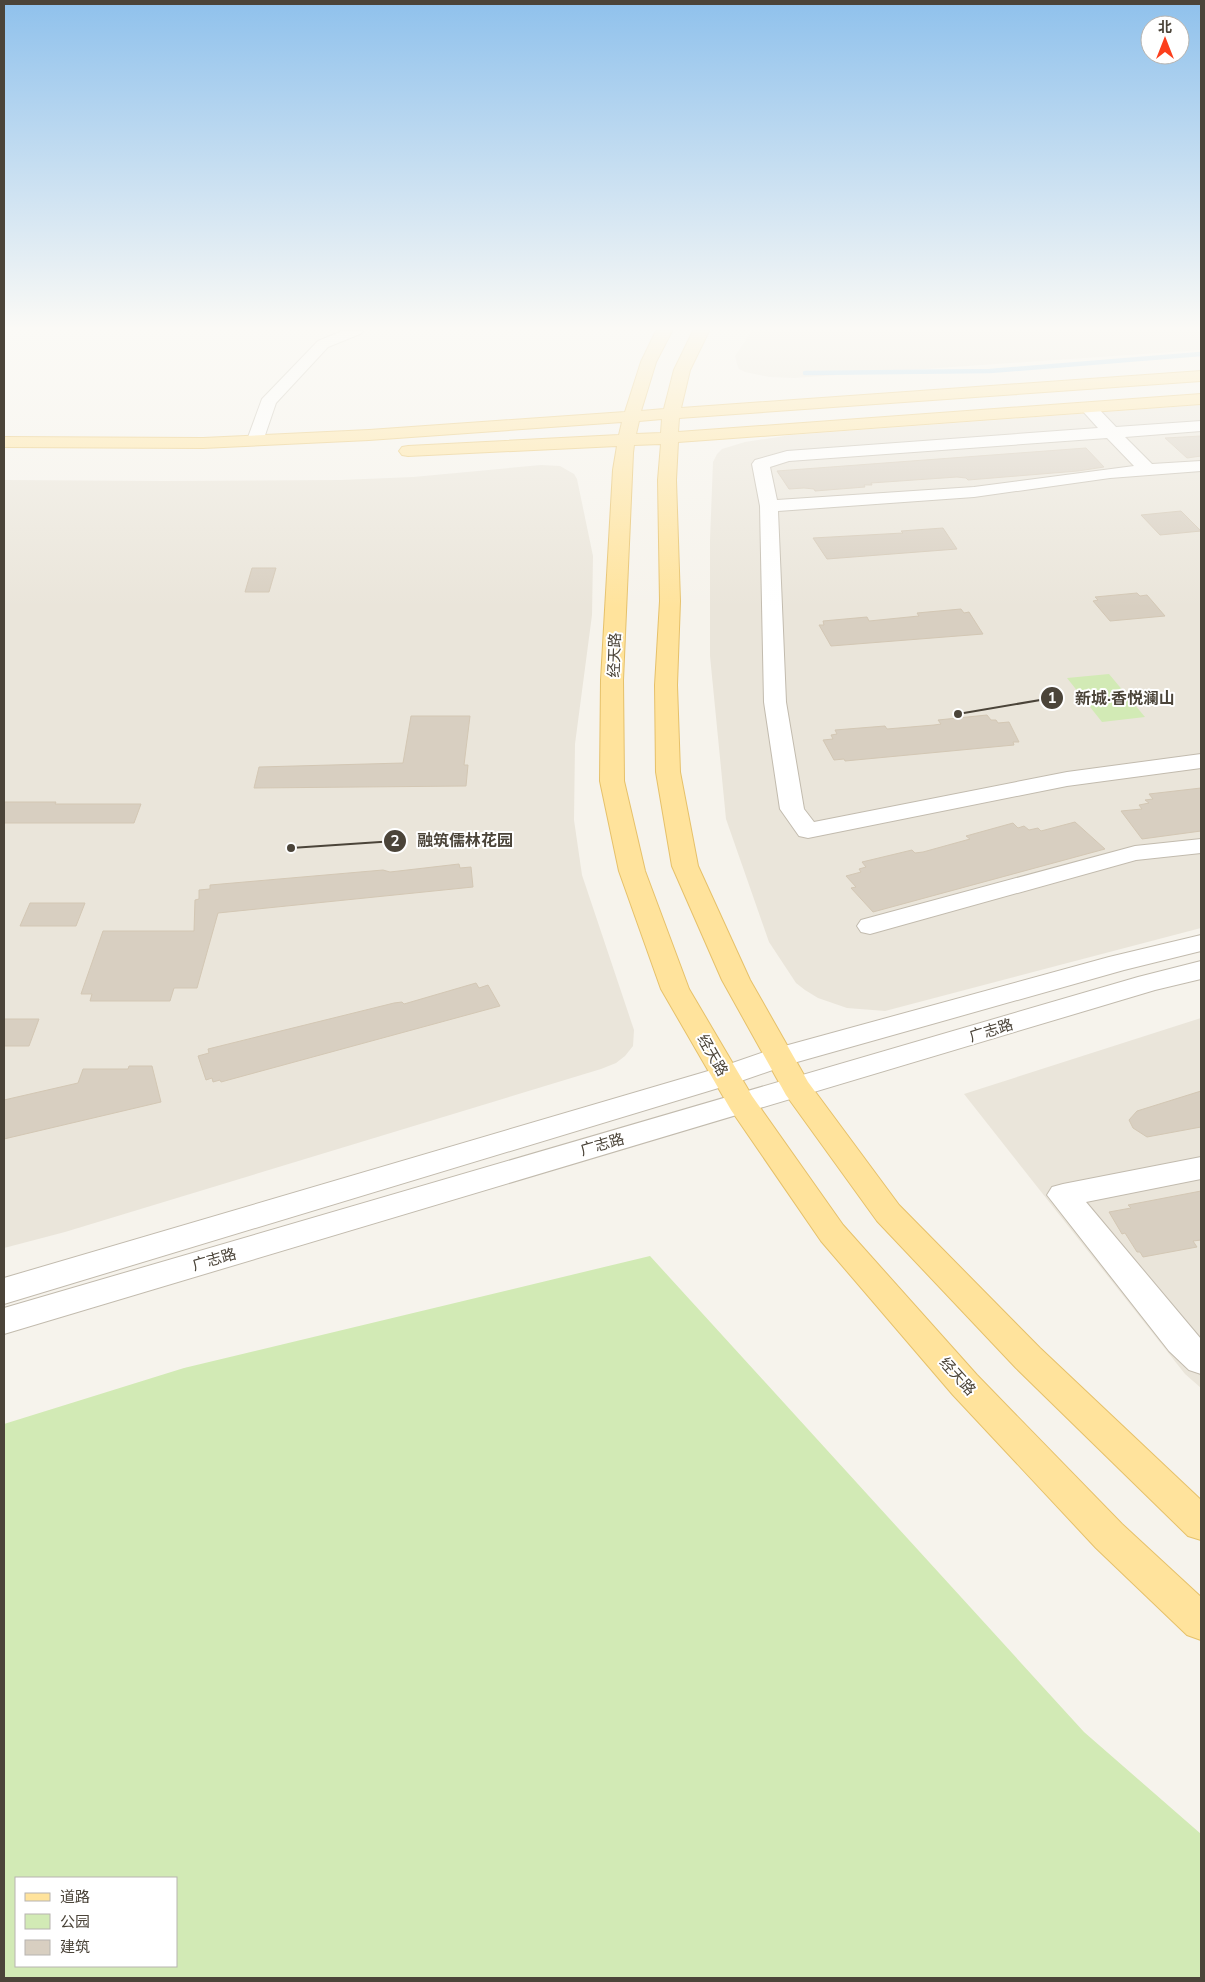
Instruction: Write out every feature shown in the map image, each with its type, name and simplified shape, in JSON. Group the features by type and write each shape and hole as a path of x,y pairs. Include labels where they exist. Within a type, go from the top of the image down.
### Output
{"main road":[{"path":"4,442 129,443 256,440 369,435 537,423"},
{"name":"经天路","path":"630,423 622,470 612,680 612,781 632,871 675,989 733,1089 832,1233 965,1385 1109,1536 1201,1622"},
{"path":"671,423 667,480 670,601 666,685 668,772 685,866 736,980 796,1088 888,1213 1028,1358 1201,1524"},
{"path":"390,451 669,438 872,423"},
{"path":"82,459 314,454"},
{"path":"4,458 23,458"}],"street":[{"path":"256,440 261,423"},
{"path":"1104,423 1148,470"},
{"path":"1201,426 787,456 761,464 769,506 775,702 792,808 808,831 1067,779 1201,761"},
{"path":"769,506 974,492 1110,473 1201,466"},
{"path":"870,926 1135,853 1201,846"},
{"name":"广志路","path":"4,1321 733,1089 780,1057 1119,963 1201,943"},
{"name":"广志路","path":"4,1291 733,1089 796,1088 1148,983 1201,970"},
{"path":"1201,1168 1064,1195 1180,1341 1201,1360"}],"shaded area":[{"path":"948,423 1201,423 1201,928 885,1011 847,1008 818,998 796,983 769,942 726,819 710,656 710,540 713,462 722,449 745,442 791,435"},
{"path":"541,465 560,466 574,474 577,479 593,556 592,615 575,744 574,820 582,875 634,1030 633,1046 616,1063 601,1069 65,1232 4,1248 4,480 341,480 413,477"},
{"path":"1201,1018 1201,1388 1185,1374 964,1094"}],"green space":[{"path":"1109,674 1145,717 1102,722 1067,678"},
{"path":"650,1256 1084,1732 1201,1834 1201,1978 4,1978 4,1424 184,1368"}],"building":[{"path":"1201,436 1201,456 1187,458 1165,438"},
{"path":"1086,448 1104,467 1078,471 968,480 957,477 871,483 872,485 864,485 865,487 815,491 814,489 804,488 789,489 777,471"},
{"path":"1181,511 1201,531 1160,535 1141,515"},
{"path":"943,528 957,549 827,559 813,538 903,533 901,531"},
{"path":"252,568 276,568 269,592 245,592"},
{"path":"1137,593 1140,596 1147,595 1165,616 1110,621 1093,601 1098,600 1095,597"},
{"path":"961,609 964,613 969,612 983,634 831,646 819,625 824,625 823,621 867,617 869,621 919,616 917,613"},
{"path":"987,715 991,720 996,720 998,723 1009,722 1019,742 1013,742 1014,745 845,761 844,759 834,760 823,740 833,739 831,735 837,734 835,730 885,726 887,729 934,725 941,724 938,720"},
{"path":"411,716 470,716 464,765 468,765 466,786 254,788 259,767 403,763"},
{"path":"1201,788 1201,831 1142,839 1121,811 1142,809 1139,805 1149,803 1145,800 1153,799 1149,794"},
{"path":"4,802 141,804 134,823 4,823"},
{"path":"1075,822 1105,849 873,912 851,888 856,887 846,876 861,872 859,869 866,867 862,862 912,850 915,853 923,852 970,839 966,836 1013,823 1018,828 1024,826 1029,830 1038,828 1041,831"},
{"path":"459,864 460,868 471,867 473,887 218,913 197,988 174,988 170,1001 90,1001 92,994 81,994 103,931 194,931 195,900 199,899 199,890 210,889 210,885 383,870 390,872"},
{"path":"30,903 85,903 76,926 20,926"},
{"path":"476,983 479,988 488,985 500,1006 221,1082 220,1080 213,1082 212,1078 206,1080 198,1056 209,1053 208,1049 394,1003 402,1002 404,1004"},
{"path":"4,1019 39,1019 29,1046 4,1046"},
{"path":"129,1066 152,1066 161,1102 4,1139 4,1100 78,1083 83,1069 128,1069"},
{"path":"1201,1091 1201,1127 1147,1137 1133,1128 1129,1120 1137,1111"},
{"path":"1201,1191 1201,1240 1193,1241 1197,1247 1143,1257 1140,1252 1137,1252 1125,1233 1122,1234 1109,1212 1131,1208 1128,1205"}],"place":[{"name":"新城·香悦澜山","path":"958,714"},
{"name":"融筑儒林花园","path":"291,848"}]}
